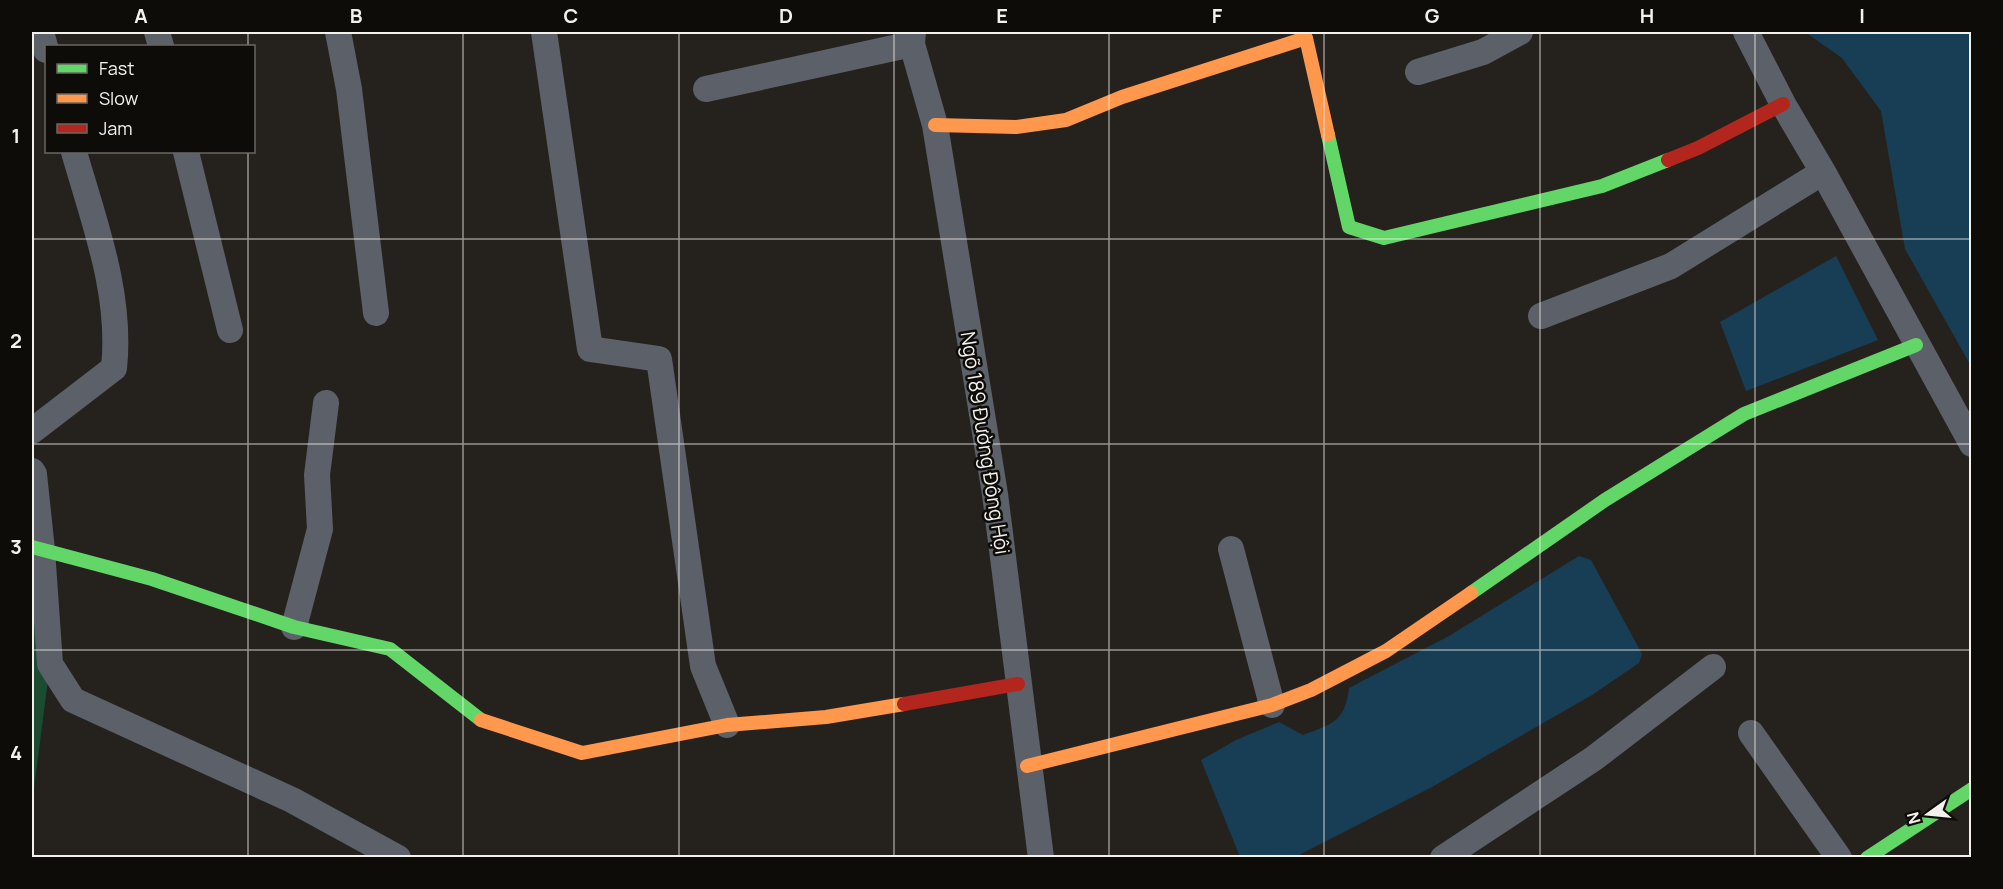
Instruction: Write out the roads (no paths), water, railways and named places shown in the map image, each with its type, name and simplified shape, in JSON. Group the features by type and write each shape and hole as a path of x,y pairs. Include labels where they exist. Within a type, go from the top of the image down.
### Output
{"street":[{"path":"338,32 349,89 376,313"},
{"path":"544,32 590,349 659,359 703,666 727,725"},
{"path":"1418,72 1483,52 1520,32"},
{"path":"1746,32 1783,104 1823,172 1971,444"},
{"path":"935,125 1016,127 1066,120 1122,97 1316,35 1349,227 1384,238 1602,186 1698,148 1783,104"},
{"path":"705,89 912,38"},
{"name":"Ngõ 189 Đường Đông Hội","path":"912,38 935,125 995,494 1027,766 1041,858"},
{"path":"32,431 114,368 117,339 112,289 74,153"},
{"path":"186,153 230,330"},
{"path":"1541,316 1671,266 1823,172"},
{"path":"1027,766 1272,705 1311,690 1386,651 1605,500 1744,414 1916,345"},
{"path":"294,627 320,529 317,475 326,403"},
{"path":"32,471 34,474 37,549 50,664 73,700 292,800 398,858"},
{"path":"37,549 152,579 294,627 390,650 478,719 582,753 727,725 826,717 1018,684"},
{"path":"1231,549 1272,705"},
{"path":"1443,858 1472,850 1713,667"},
{"path":"1751,733 1839,858"},
{"path":"1867,858 1971,789"}],"water":[{"path":"1805,32 1971,32 1971,366 1905,249 1881,111 1842,58"},
{"path":"1836,256 1878,340 1746,391 1720,322"},
{"path":"1579,556 1591,560 1642,654 1639,663 1592,695 1432,787 1295,857 1240,857 1201,760 1236,740 1279,722 1303,735 1322,728 1340,715 1349,688 1449,636"}]}
